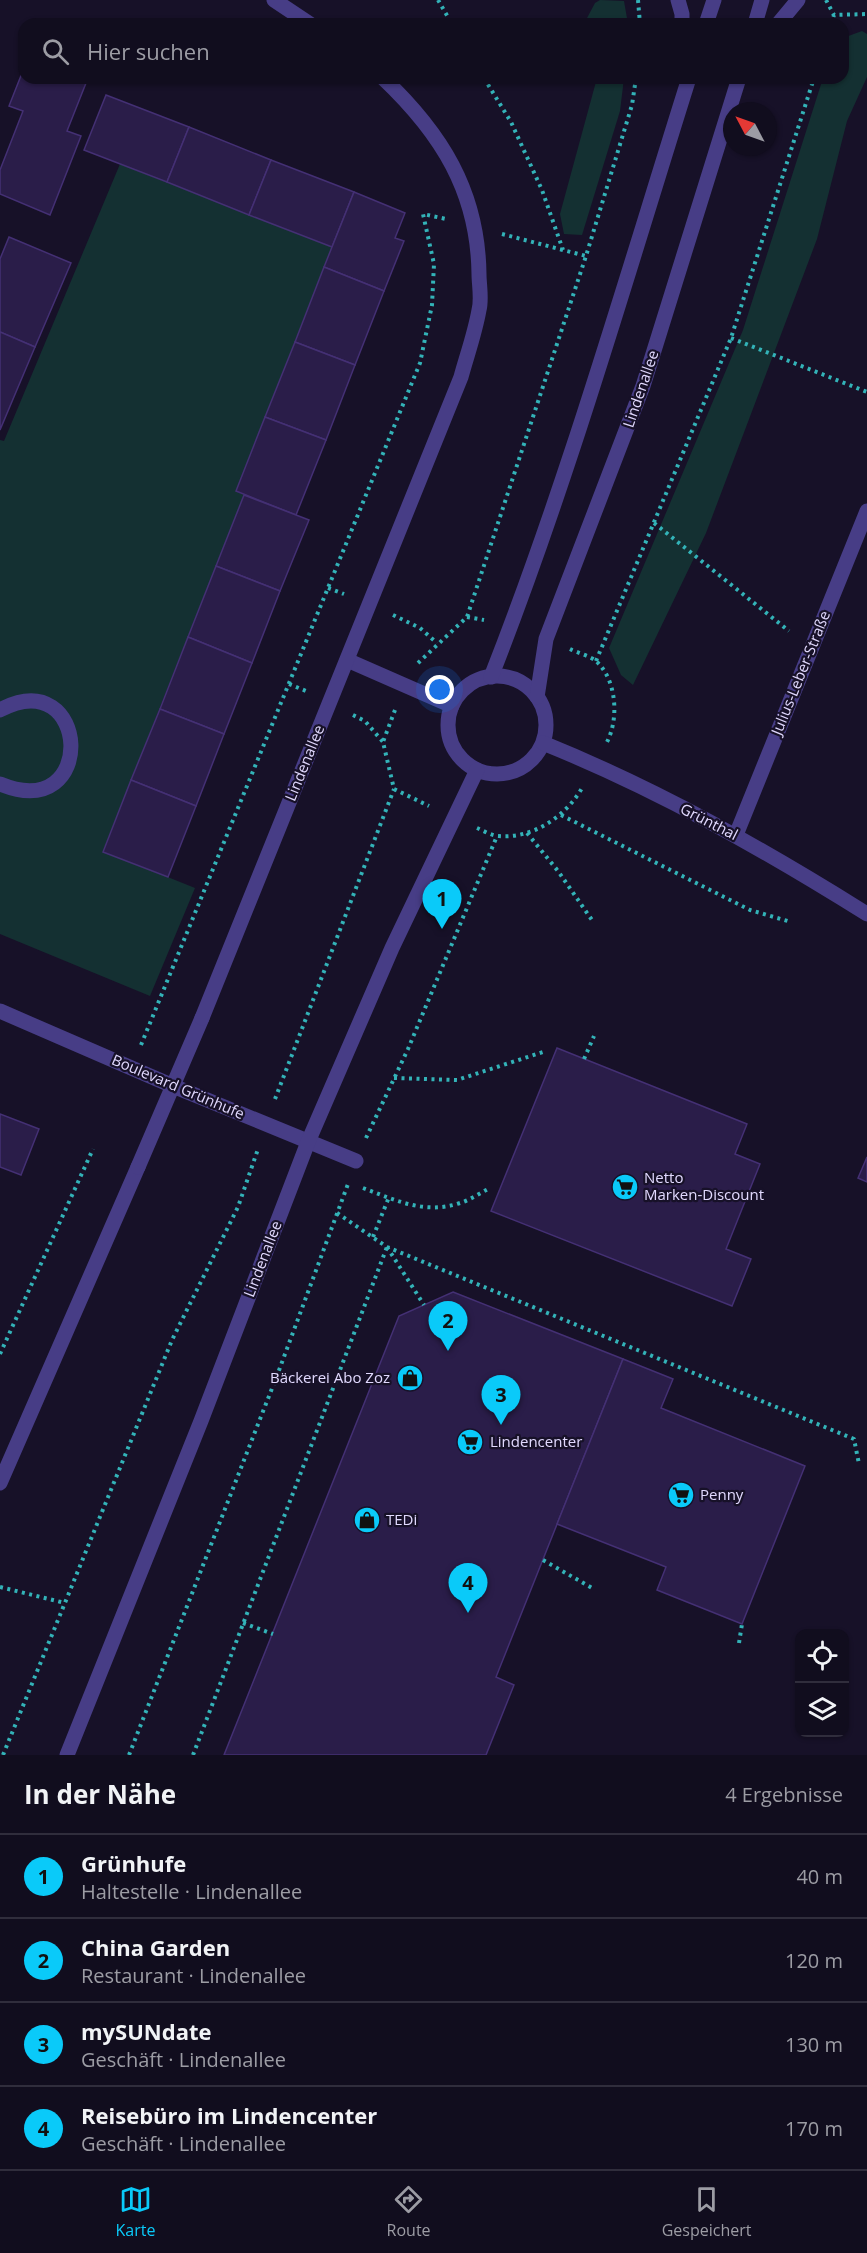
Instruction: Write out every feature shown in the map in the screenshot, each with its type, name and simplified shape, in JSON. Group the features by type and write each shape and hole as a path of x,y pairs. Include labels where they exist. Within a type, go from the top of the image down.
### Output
{"street":[{"path":"274,0 301,18"},
{"path":"678,0 682,18"},
{"path":"708,18 714,0"},
{"path":"757,18 762,0"},
{"path":"783,18 798,0"},
{"name":"Lindenallee","path":"0,1483 202,1018 461,377 480,309 475,226 459,176 435,137 404,98 389,84"},
{"path":"683,84 683,97"},
{"path":"491,677 570,455 687,84"},
{"name":"Lindenallee","path":"537,697 546,639 644,386 737,84"},
{"name":"Julius-Leber-Straße","path":"736,835 867,511"},
{"path":"347,660 452,706"},
{"path":"504,676 528,687 537,697 546,719 543,743 528,764 516,771 490,774 477,770 464,762 449,736 448,721 452,706 461,692 474,681 504,676"},
{"path":"0,710 13,703 28,700 44,704 57,712 67,724 72,739 71,755 66,770 55,781 41,789 25,791 0,784"},
{"name":"Grünthal","path":"543,743 596,764 736,835 867,914"},
{"name":"Lindenallee","path":"67,1755 201,1421 308,1142 387,959 477,770"},
{"name":"Boulevard Grünhufe","path":"0,1011 173,1086 356,1161"}],"path":[{"path":"438,0 448,18"},
{"path":"638,0 640,18"},
{"path":"826,0 834,15 833,18"},
{"path":"834,15 867,14"},
{"path":"488,84 511,122 542,190 563,250"},
{"path":"383,742 405,685 419,661 467,617 586,256 632,105 635,84"},
{"path":"596,661 731,338 812,84"},
{"path":"132,1068 420,363 432,305 434,264 423,214"},
{"path":"475,226 586,256"},
{"path":"731,338 867,392"},
{"path":"654,523 811,648"},
{"path":"467,617 511,625"},
{"path":"394,789 453,818 497,836 527,833 561,816 577,796 611,735 615,709 609,680 596,661 546,639"},
{"path":"291,1054 394,789 383,742 365,721 350,713"},
{"path":"561,816 750,910 791,922"},
{"path":"527,833 558,871 594,923"},
{"path":"356,1161 394,1078 497,836"},
{"path":"585,1059 594,1036"},
{"path":"394,1078 457,1080 543,1052"},
{"path":"0,1354 93,1149"},
{"path":"129,1755 278,1373 348,1182 412,1206 432,1208 460,1203 490,1188"},
{"path":"373,1237 389,1197"},
{"path":"3,1755 172,1340 238,1207"},
{"path":"337,1213 387,1247 854,1439 859,1464"},
{"path":"387,1247 424,1305"},
{"path":"193,1755 387,1247"},
{"path":"543,1560 592,1588"},
{"path":"0,1587 65,1603"},
{"path":"243,1623 273,1634"},
{"path":"739,1643 742,1624"}],"green space":[{"path":"600,0 624,1 627,18 587,18 595,3"},
{"path":"862,31 867,34 867,77 847,121 817,239 706,533 633,685 621,675 609,648 743,330 821,84 849,84 849,36"},
{"path":"595,84 623,84 620,111 582,235 564,234 560,214"},
{"path":"120,164 332,247 236,491 244,495 103,851 195,888 150,996 0,934 0,440 4,441"}],"building":[{"path":"18,83 86,84 67,131 81,136 50,215 0,194 0,170 23,111 9,106"},
{"path":"106,95 189,127 167,182 84,150"},
{"path":"189,127 271,160 249,215 167,182"},
{"path":"271,160 354,192 332,247 249,215"},
{"path":"354,192 405,213 395,238 404,241 384,291 324,267"},
{"path":"9,237 71,263 35,347 0,332 0,259"},
{"path":"324,267 384,291 355,365 295,342"},
{"path":"0,332 35,347 0,430"},
{"path":"295,342 355,365 326,440 265,417"},
{"path":"265,417 326,440 296,515 236,491"},
{"path":"244,495 309,520 280,591 216,566"},
{"path":"216,566 280,591 252,663 188,637"},
{"path":"188,637 252,663 224,734 160,709"},
{"path":"160,709 224,734 196,806 131,780"},
{"path":"131,780 196,806 168,877 103,852"},
{"name":"Netto Marken-Discount","path":"557,1048 747,1124 735,1154 760,1164 726,1249 751,1259 732,1306 491,1211"},
{"path":"0,1114 39,1129 21,1175 0,1167"},
{"path":"867,1157 867,1182 858,1178"},
{"name":"Lindencenter","path":"453,1292 623,1359 496,1677 514,1685 486,1755 224,1755 399,1316"},
{"name":"Penny","path":"623,1359 673,1379 661,1408 805,1466 742,1624 657,1590 666,1567 557,1524"}],"place":[{"name":"Grünhufe","path":"442,929"},
{"name":"Netto Marken-Discount","path":"625,1187"},
{"name":"China Garden","path":"448,1351"},
{"name":"Bäckerei Abo Zoz","path":"410,1378"},
{"name":"mySUNdate","path":"501,1425"},
{"name":"Lindencenter","path":"470,1442"},
{"name":"Penny","path":"681,1495"},
{"name":"TEDi","path":"367,1520"},
{"name":"Reisebüro im Lindencenter","path":"468,1613"}]}
